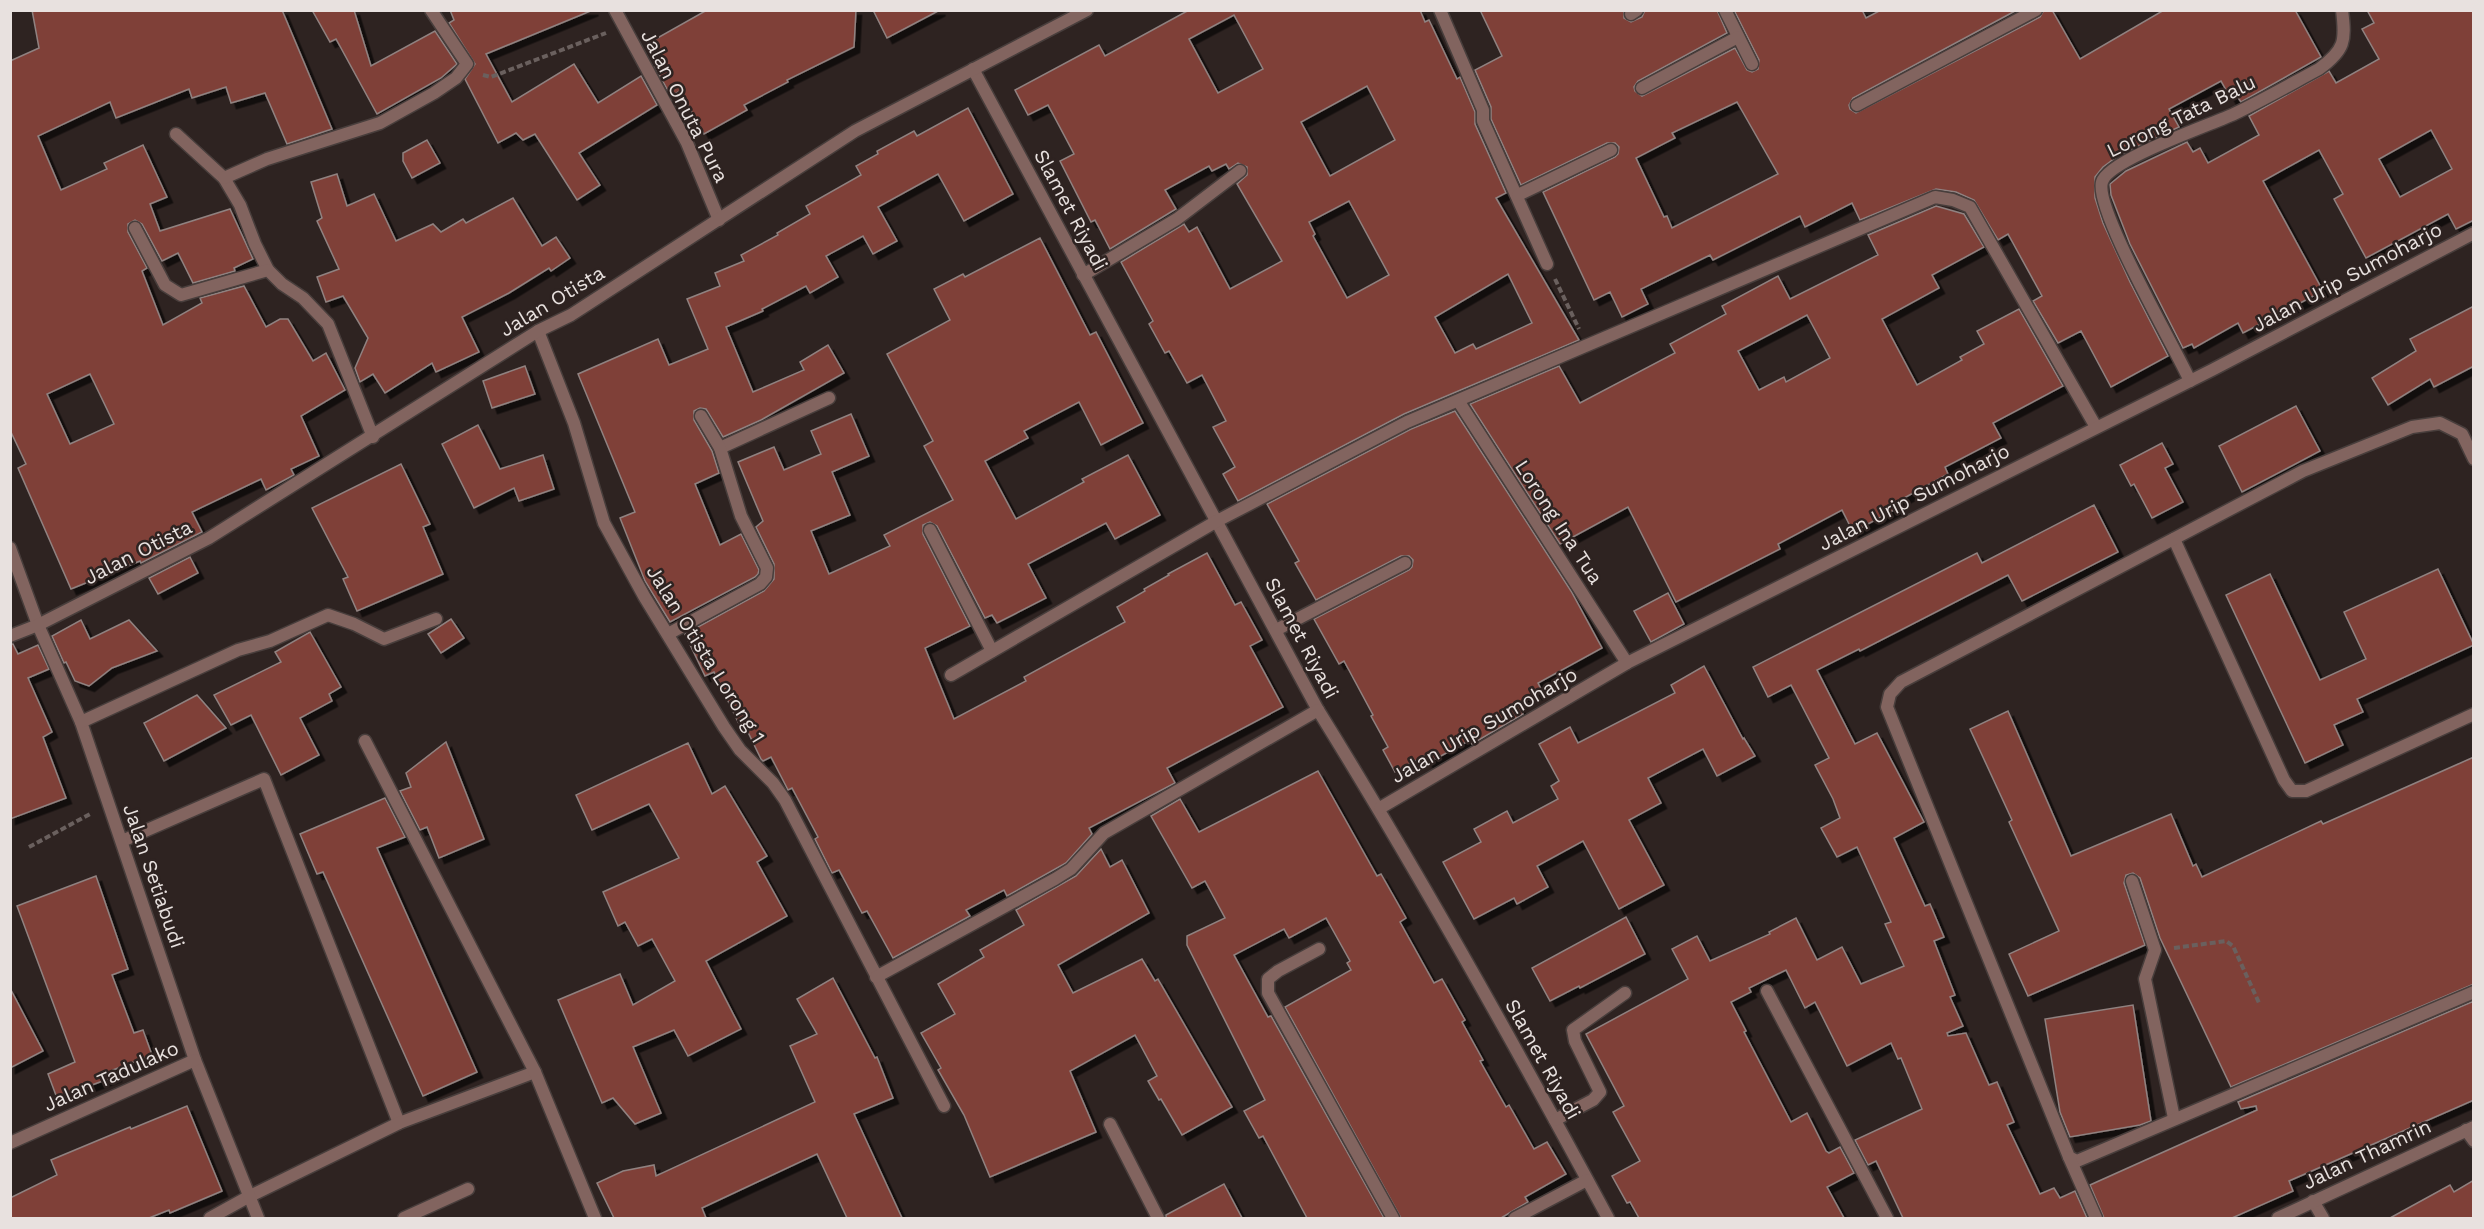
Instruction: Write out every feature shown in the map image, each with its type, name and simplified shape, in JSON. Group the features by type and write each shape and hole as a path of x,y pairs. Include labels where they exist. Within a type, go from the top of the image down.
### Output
{"street":[{"path":"224,178 267,159 380,123 456,78 467,64 431,10"},
{"name":"Jalan Onuta Pura","path":"615,10 687,143 719,220"},
{"name":"Jalan Otista","path":"10,636 38,625 208,538 374,437 538,331 571,315 855,131 1087,10"},
{"path":"1440,10 1483,110 1483,121 1548,264"},
{"path":"1725,10 1752,64"},
{"path":"1857,105 2036,10"},
{"name":"Lorong Tata Balu","path":"2190,381 2121,248 2101,194 2102,181 2109,171 2131,158 2233,114 2319,69 2343,45 2345,36 2342,10"},
{"path":"1642,88 1738,37"},
{"name":"Slamet Riyadi","path":"973,69 1318,710 1380,808 1608,1218"},
{"path":"176,134 224,178 240,205 268,270 282,284 303,298 328,324 374,437"},
{"path":"1518,195 1611,150"},
{"path":"1083,275 1177,219 1240,171"},
{"path":"951,675 1217,521 1399,426 1929,199 1941,197 1970,207 2096,427"},
{"path":"135,228 165,285 181,295 268,270"},
{"name":"Jalan Urip Sumoharjo","path":"1380,808 1627,663 2190,381 2474,233"},
{"name":"Jalan Otista Lorong 1","path":"538,331 574,423 604,523 644,596 740,750 774,783 785,800 944,1106"},
{"path":"720,448 829,398"},
{"name":"Lorong Ina Tua","path":"1459,402 1627,663"},
{"path":"668,634 760,584 766,578 767,568 741,516 720,448 701,416"},
{"path":"2096,1218 1887,707 1890,694 1901,682 2303,471 2412,427 2440,423 2462,434 2474,459"},
{"path":"930,530 992,651"},
{"path":"2174,540 2284,780 2292,791 2306,791 2474,714"},
{"name":"Jalan Setiabudi","path":"10,548 38,625 81,722 195,1060 258,1218"},
{"path":"1276,630 1405,563"},
{"path":"81,722 238,650 270,641 328,615 354,624 384,639 436,619"},
{"path":"876,977 1055,879 1071,869 1104,833 1318,710"},
{"path":"365,741 535,1072 595,1218"},
{"path":"122,841 264,779 399,1123"},
{"path":"2132,881 2155,950 2145,979 2174,1118"},
{"path":"1319,949 1278,971 1268,979 1268,993 1393,1218"},
{"path":"1767,991 1887,1218"},
{"path":"2069,1156 2077,1161 2474,992"},
{"path":"1555,1120 1593,1100 1600,1092 1575,1041 1573,1030 1625,993"},
{"name":"Jalan Tadulako","path":"10,1143 195,1060"},
{"path":"210,1218 399,1123 535,1072"},
{"path":"1110,1124 1158,1218"},
{"path":"2470,1128 2474,1141"},
{"name":"Jalan Thamrin","path":"2278,1218 2470,1128"},
{"path":"1515,1218 1587,1180"},
{"path":"404,1218 468,1189"},
{"path":"2313,1201 2323,1218"}],"path":[{"path":"463,69 470,66 479,74 491,77 623,26"},
{"path":"1548,264 1587,346"},
{"path":"29,847 110,804"},
{"path":"2155,950 2226,942 2233,946 2260,1005"}],"building":[{"path":"32,10 282,10 332,129 287,144 265,93 231,103 226,87 192,98 189,89 116,118 110,102 38,136 61,190 107,169 104,163 143,145 167,197 150,204 160,231 230,209 253,259 234,268 235,271 193,283 178,253 162,261 142,224 135,220 128,224 128,232 147,268 142,271 163,325 202,303 200,298 244,286 266,327 280,319 288,319 313,361 326,353 345,390 301,416 319,456 291,469 294,475 266,490 261,479 192,512 202,532 141,563 140,561 71,589 18,468 26,464 10,430 10,61 39,48","holes":["90,374 114,424 70,444 47,394"]},
{"path":"312,10 354,10 371,66 435,31 457,64 441,78 377,114 336,39 330,42"},
{"path":"450,10 593,10 486,54 512,102 574,64 598,103 641,76 657,105 579,153 600,185 577,200 535,134 523,140 516,133 498,143 465,79 475,64 449,23 454,20"},
{"path":"707,10 856,10 854,47 787,80 788,82 744,105 747,110 704,134 680,91 671,96 655,67 664,62 652,41"},
{"path":"873,10 940,10 887,38"},
{"path":"1189,10 1420,10 1425,22 1429,20 1457,79 1460,77 1475,112 1475,124 1506,193 1496,198 1579,340 1404,414 1238,501 1223,474 1235,467 1213,427 1226,421 1202,375 1187,383 1169,351 1165,353 1149,324 1153,321 1121,262 1184,224 1189,232 1197,227 1230,289 1282,261 1237,184 1247,175 1247,167 1238,163 1229,169 1226,164 1212,171 1209,166 1165,190 1176,209 1110,249 1095,220 1091,222 1060,161 1074,154 1048,105 1028,115 1015,90 1099,45 1105,56","holes":["1234,15 1263,69 1218,93 1189,39","1367,86 1395,140 1330,176 1301,122","1349,201 1389,275 1347,298 1313,236 1315,234 1309,222","1508,274 1532,323 1476,349 1473,344 1455,353 1435,317"]},
{"path":"1480,10 1624,10 1624,18 1631,22 1642,17 1645,10 1717,10 1727,33 1638,81 1634,87 1635,91 1642,96 1735,48 1747,70 1752,72 1758,69 1759,60 1734,10 1862,10 1866,18 1881,10 2017,10 1853,98 1849,105 1850,109 1856,113 2040,17 2044,10 2052,10 2080,59 2164,10 2295,10 2321,57 2241,102 2237,96 2231,99 2221,81 2169,109 2179,127 2118,156 2103,167 2095,177 2095,198 2103,223 2168,356 2111,387 2081,331 2058,343 2033,301 2042,296 2008,234 1998,240 1974,200 1956,192 1936,189 1860,220 1852,203 1805,227 1800,216 1713,260 1710,255 1641,289 1648,304 1622,317 1610,292 1594,300 1543,192 1615,157 1619,147 1615,143 1607,143 1521,185 1491,119 1491,107 1475,70 1502,56","holes":["1737,102 1778,174 1672,228 1667,216 1664,217 1636,158 1675,138 1672,133"]},
{"path":"2367,10 2474,10 2474,220 2456,229 2448,214 2366,258 2334,199 2343,194 2319,150 2263,181 2323,291 2243,333 2238,323 2194,348 2192,344 2183,348 2130,244 2111,195 2110,184 2126,171 2187,142 2193,152 2200,148 2208,163 2259,135 2249,116 2329,71 2336,83 2379,59 2362,29 2374,23","holes":["2431,130 2452,169 2400,197 2379,159"]},
{"path":"968,108 1013,194 964,221 938,174 878,207 897,241 873,254 863,236 826,256 838,277 810,293 806,286 762,309 763,311 726,327 753,392 804,370 800,362 828,345 844,373 761,420 723,437 706,409 700,408 694,411 694,420 712,451 719,473 695,484 720,545 741,534 759,570 755,577 670,622 645,581 620,518 635,512 578,374 658,339 669,365 708,349 687,299 720,286 715,273 744,261 741,255 810,214 806,206 861,175 856,166 878,154 877,151 914,131 917,136"},
{"path":"427,140 440,163 412,178 403,161 403,153"},
{"path":"337,174 347,206 374,194 396,241 433,224 441,232 463,219 466,223 513,198 542,246 556,237 570,258 551,271 549,268 509,293 462,317 479,352 436,372 432,363 385,393 373,374 360,382 355,368 368,338 343,296 326,302 317,277 339,269 317,221 322,218 311,182"},
{"path":"1936,206 1964,214 1984,247 1932,275 1939,288 1882,319 1917,385 1962,360 1960,357 1984,344 1977,331 2019,309 2063,386 1993,423 2001,438 1945,467 1948,474 1893,504 1896,509 1853,532 1842,510 1778,544 1780,549 1676,602 1628,507 1560,544 1470,404 1559,366 1580,403 1675,353 1670,344 1726,314 1722,306 1778,276 1790,299 1878,255 1868,235","holes":["1807,315 1830,358 1786,382 1784,377 1759,390 1738,351"]},
{"path":"1040,238 1090,335 1096,332 1143,423 1101,445 1079,402 1024,431 1028,438 985,461 1016,519 1084,482 1082,479 1128,455 1160,515 1115,539 1106,523 1028,564 1046,598 997,623 992,615 985,618 937,526 930,522 923,525 923,534 970,626 925,648 954,719 1026,681 1024,677 1125,622 1117,607 1168,574 1207,553 1235,605 1241,602 1262,640 1250,646 1283,707 1167,768 1175,783 1089,828 1092,834 1066,863 1007,896 1004,890 966,910 970,916 893,958 867,911 862,913 839,870 832,873 815,839 818,837 792,788 788,790 771,757 763,761 761,759 744,724 740,726 714,672 705,676 685,634 764,591 774,579 774,564 756,527 763,521 738,462 774,447 784,470 821,454 811,431 851,414 869,456 832,472 850,515 811,531 829,574 890,546 884,535 953,500 924,446 933,441 887,354 950,320 934,289 963,274 965,277"},
{"path":"2474,306 2474,366 2434,387 2430,379 2388,405 2372,378 2416,351 2410,339"},
{"path":"525,366 535,394 492,408 483,381"},
{"path":"2296,406 2320,451 2242,492 2219,446"},
{"path":"1455,411 1571,591 1602,648 1538,683 1542,691 1518,705 1523,714 1472,744 1470,740 1428,763 1424,756 1395,772 1383,750 1388,747 1371,716 1373,715 1344,661 1339,664 1314,619 1409,570 1413,560 1409,556 1401,556 1316,600 1295,563 1299,561 1267,504 1411,429"},
{"path":"478,425 500,469 543,455 554,489 519,501 514,488 474,508 442,444"},
{"path":"2162,443 2173,464 2165,468 2183,502 2152,518 2134,484 2131,486 2120,465"},
{"path":"401,464 430,524 423,527 443,574 357,611 343,579 348,577 312,508"},
{"path":"2094,505 2118,552 2022,601 2008,575 1860,651 1859,649 1817,670 1855,744 1877,733 1924,822 1894,838 1925,906 1930,904 1944,937 1934,941 1955,995 1950,997 1963,1026 1947,1033 1948,1036 1966,1033 1989,1085 1997,1082 2014,1122 2007,1125 2040,1194 2054,1188 2060,1198 2075,1191 2087,1218 1903,1218 1876,1161 1868,1165 1855,1140 1922,1109 1901,1058 1898,1059 1891,1043 1847,1066 1815,1002 1805,1008 1786,970 1749,988 1751,992 1731,1002 1791,1122 1807,1113 1826,1151 1829,1153 1840,1147 1854,1173 1827,1187 1844,1218 1639,1218 1630,1202 1627,1203 1612,1176 1640,1161 1613,1112 1624,1106 1586,1034 1688,979 1672,949 1697,936 1710,961 1770,934 1769,932 1796,918 1817,960 1842,947 1861,984 1904,966 1885,924 1891,922 1857,847 1837,857 1821,828 1840,818 1815,765 1829,758 1791,685 1768,697 1753,667 1977,553 1982,563"},
{"path":"190,557 198,573 158,594 149,578"},
{"path":"2438,569 2474,645 2357,699 2363,712 2334,725 2343,745 2305,763 2226,595 2270,574 2320,680 2366,659 2344,612"},
{"path":"1668,593 1684,624 1651,642 1634,611"},
{"path":"451,619 464,638 441,653 428,634"},
{"path":"81,620 90,639 129,620 157,651 112,668 89,686 75,681 52,636"},
{"path":"310,632 341,687 329,694 332,701 300,718 319,755 281,775 251,715 231,725 214,695 281,662 275,652"},
{"path":"10,644 13,644 18,654 38,645 49,669 28,678 52,732 43,737 66,798 10,819"},
{"path":"1704,666 1743,739 1755,756 1717,776 1703,749 1648,778 1661,803 1629,820 1664,885 1619,909 1583,841 1537,866 1548,887 1517,904 1514,898 1474,919 1443,862 1481,842 1474,829 1507,811 1513,823 1558,799 1551,786 1559,781 1539,744 1570,727 1578,743 1675,693 1671,685"},
{"path":"197,695 226,728 164,761 144,723"},
{"path":"2008,711 2071,856 2171,814 2193,866 2196,864 2202,877 2321,821 2323,824 2474,757 2474,984 2231,1087 2160,938 2140,878 2133,873 2126,875 2124,883 2145,945 2028,996 2009,954 2059,931 2009,822 2012,820 1970,729"},
{"path":"446,742 484,839 439,858 427,827 420,830 400,791 411,787 406,773"},
{"path":"688,743 712,794 725,786 767,856 757,862 787,916 706,961 741,1029 688,1056 674,1030 633,1047 661,1113 635,1124 613,1098 602,1103 558,1000 620,974 633,1005 675,981 652,939 638,946 625,922 618,926 603,892 679,858 649,804 592,830 576,795"},
{"path":"1318,771 1377,876 1381,874 1406,918 1400,922 1434,983 1442,979 1465,1020 1462,1022 1483,1060 1480,1061 1506,1107 1509,1105 1534,1149 1547,1142 1566,1174 1525,1197 1528,1202 1501,1218 1401,1218 1285,1007 1351,970 1347,963 1350,961 1326,918 1289,938 1284,929 1234,955 1268,1017 1271,1016 1384,1218 1307,1218 1263,1136 1259,1138 1244,1111 1265,1100 1187,945 1187,936 1225,918 1205,881 1192,888 1151,816 1180,799 1199,832"},
{"path":"385,798 405,837 377,848 477,1072 423,1096 323,872 317,874 300,834"},
{"path":"1101,849 1110,867 1122,860 1149,913 1058,965 1073,993 1142,959 1155,981 1158,979 1232,1107 1182,1135 1148,1081 1157,1076 1135,1035 1070,1071 1096,1132 990,1177 964,1115 938,1070 941,1068 921,1033 955,1014 938,984 984,957 980,950 1024,925 1016,910 1076,876"},
{"path":"96,876 128,969 112,975 134,1033 143,1030 152,1055 113,1070 116,1076 57,1098 48,1074 75,1062 17,906"},
{"path":"1626,917 1645,954 1550,1001 1532,968"},
{"path":"833,978 875,1058 877,1057 893,1098 854,1114 902,1218 847,1218 817,1154 702,1208 706,1218 614,1218 597,1183 623,1171 654,1165 656,1176 815,1102 790,1046 817,1034 797,999"},
{"path":"10,988 43,1051 10,1068"},
{"path":"2474,1001 2474,1100 2289,1181 2293,1191 2232,1218 2104,1218 2090,1185 2257,1110 2256,1106 2241,1109 2238,1102"},
{"path":"2133,1005 2151,1121 2070,1137 2060,1112 2045,1019"},
{"path":"187,1106 222,1191 170,1213 169,1210 149,1218 10,1218 10,1198 57,1175 51,1160"},
{"path":"2474,1180 2474,1218 2390,1218 2450,1185 2454,1192"},
{"path":"1224,1184 1242,1218 1166,1218 1166,1215"}]}
